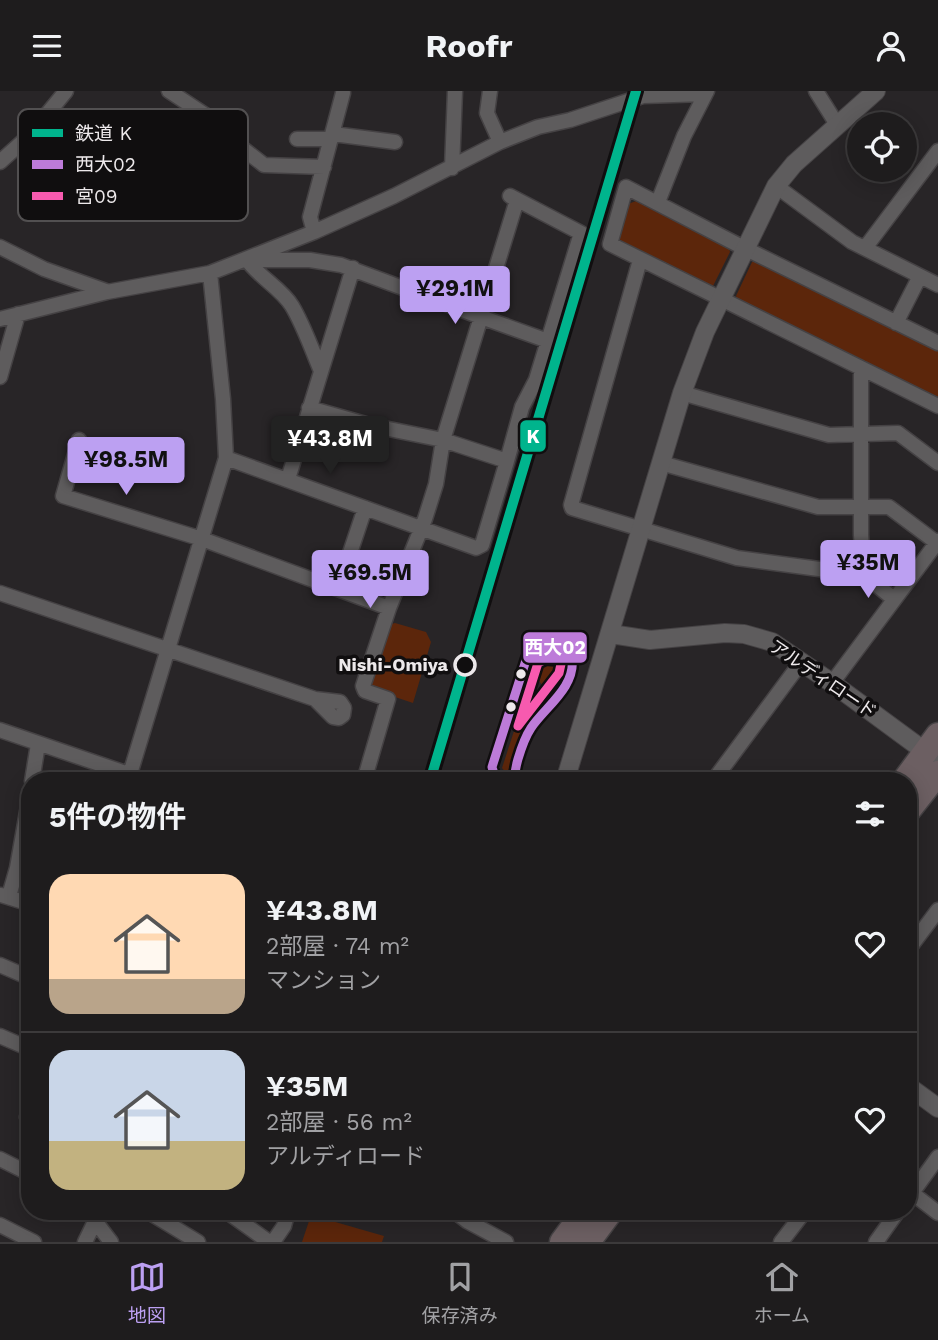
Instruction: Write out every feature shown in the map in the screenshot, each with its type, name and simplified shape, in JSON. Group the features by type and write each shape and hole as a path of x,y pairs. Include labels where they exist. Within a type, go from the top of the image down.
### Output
{"highway":[{"path":"915,772 935,755"},
{"path":"917,792 935,755"},
{"path":"562,1242 578,1220"},
{"path":"588,1242 604,1220"}],"street":[{"path":"51,109 66,91"},
{"path":"169,91 196,109"},
{"path":"452,167 454,91"},
{"path":"490,91 487,113 500,142"},
{"path":"816,91 838,126"},
{"path":"568,772 698,348 776,186 794,164 876,91"},
{"path":"0,319 107,292 210,273 314,233 500,142 538,127 570,120 643,96 706,92"},
{"path":"658,202 684,136 706,92"},
{"path":"314,233 310,217 344,93"},
{"path":"296,139 332,137 395,142"},
{"path":"0,162 18,146"},
{"path":"865,248 938,151"},
{"path":"248,153 264,165 324,167"},
{"path":"776,186 852,242 938,285"},
{"path":"938,343 626,187 610,244 938,406"},
{"path":"0,593 315,699 340,702 363,687 389,608 422,529 436,484 443,440 514,198 581,233 536,380 522,407 482,545 476,548 422,529 288,479 226,458"},
{"path":"0,247 44,269 107,292"},
{"path":"247,260 310,260 353,268 548,341"},
{"path":"247,260 258,275 280,291 292,305 321,371"},
{"path":"640,260 572,508 737,558 864,575 894,599"},
{"path":"288,479 353,268"},
{"path":"132,772 226,458 210,273"},
{"path":"896,323 920,276"},
{"path":"0,377 18,314"},
{"path":"861,369 864,575"},
{"path":"682,393 829,435 898,433 938,463"},
{"path":"309,408 369,425 443,440 507,461"},
{"path":"79,440 63,496 202,539 389,608"},
{"path":"661,463 818,507 889,507 937,542 832,683"},
{"path":"338,589 365,507"},
{"name":"アルディロード","path":"611,634 650,640 725,633 744,634 772,642 935,755"},
{"path":"720,772 802,661"},
{"path":"363,687 365,691 388,699 367,772"},
{"path":"0,730 125,772"},
{"path":"33,772 38,744"},
{"path":"21,846 17,868 4,895 21,901"},
{"path":"917,938 938,910"},
{"path":"0,965 21,974"},
{"path":"0,1036 21,1045"},
{"path":"917,1093 938,1108"},
{"path":"917,1184 938,1157"},
{"path":"0,1159 21,1170"},
{"path":"917,1199 938,1213"},
{"path":"85,1242 96,1220"},
{"path":"100,1220 111,1242"},
{"path":"162,1220 198,1242"},
{"path":"239,1220 271,1242 286,1220"},
{"path":"476,1220 506,1242"},
{"path":"781,1242 798,1220"},
{"path":"876,1242 892,1220"},
{"path":"0,1225 34,1242"}],"shaded area":[{"path":"636,201 728,244 730,252 713,286 705,287 622,246 617,238 628,204"},
{"path":"758,260 938,348 938,397 738,303 736,296 752,262"},
{"path":"395,623 426,632 431,642 413,703 371,689 369,682 388,625"},
{"path":"541,652 556,653 565,661 564,671 553,696 530,672"},
{"path":"527,691 542,707 520,734 509,770 505,772 502,768"},
{"path":"309,1220 328,1220 384,1236 382,1242 302,1242"}],"rail line":[{"name":"K","path":"433,772 636,91"}],"transit line":[{"name":"西大02","path":"493,772 492,767 527,657 542,647 561,648 572,658 569,678 558,696 531,728 515,772"},
{"name":"宮09","path":"546,659 558,660 561,664 559,673 518,726 538,663 546,659"}],"place":[{"name":"Nishi-Omiya","path":"465,665"}]}
